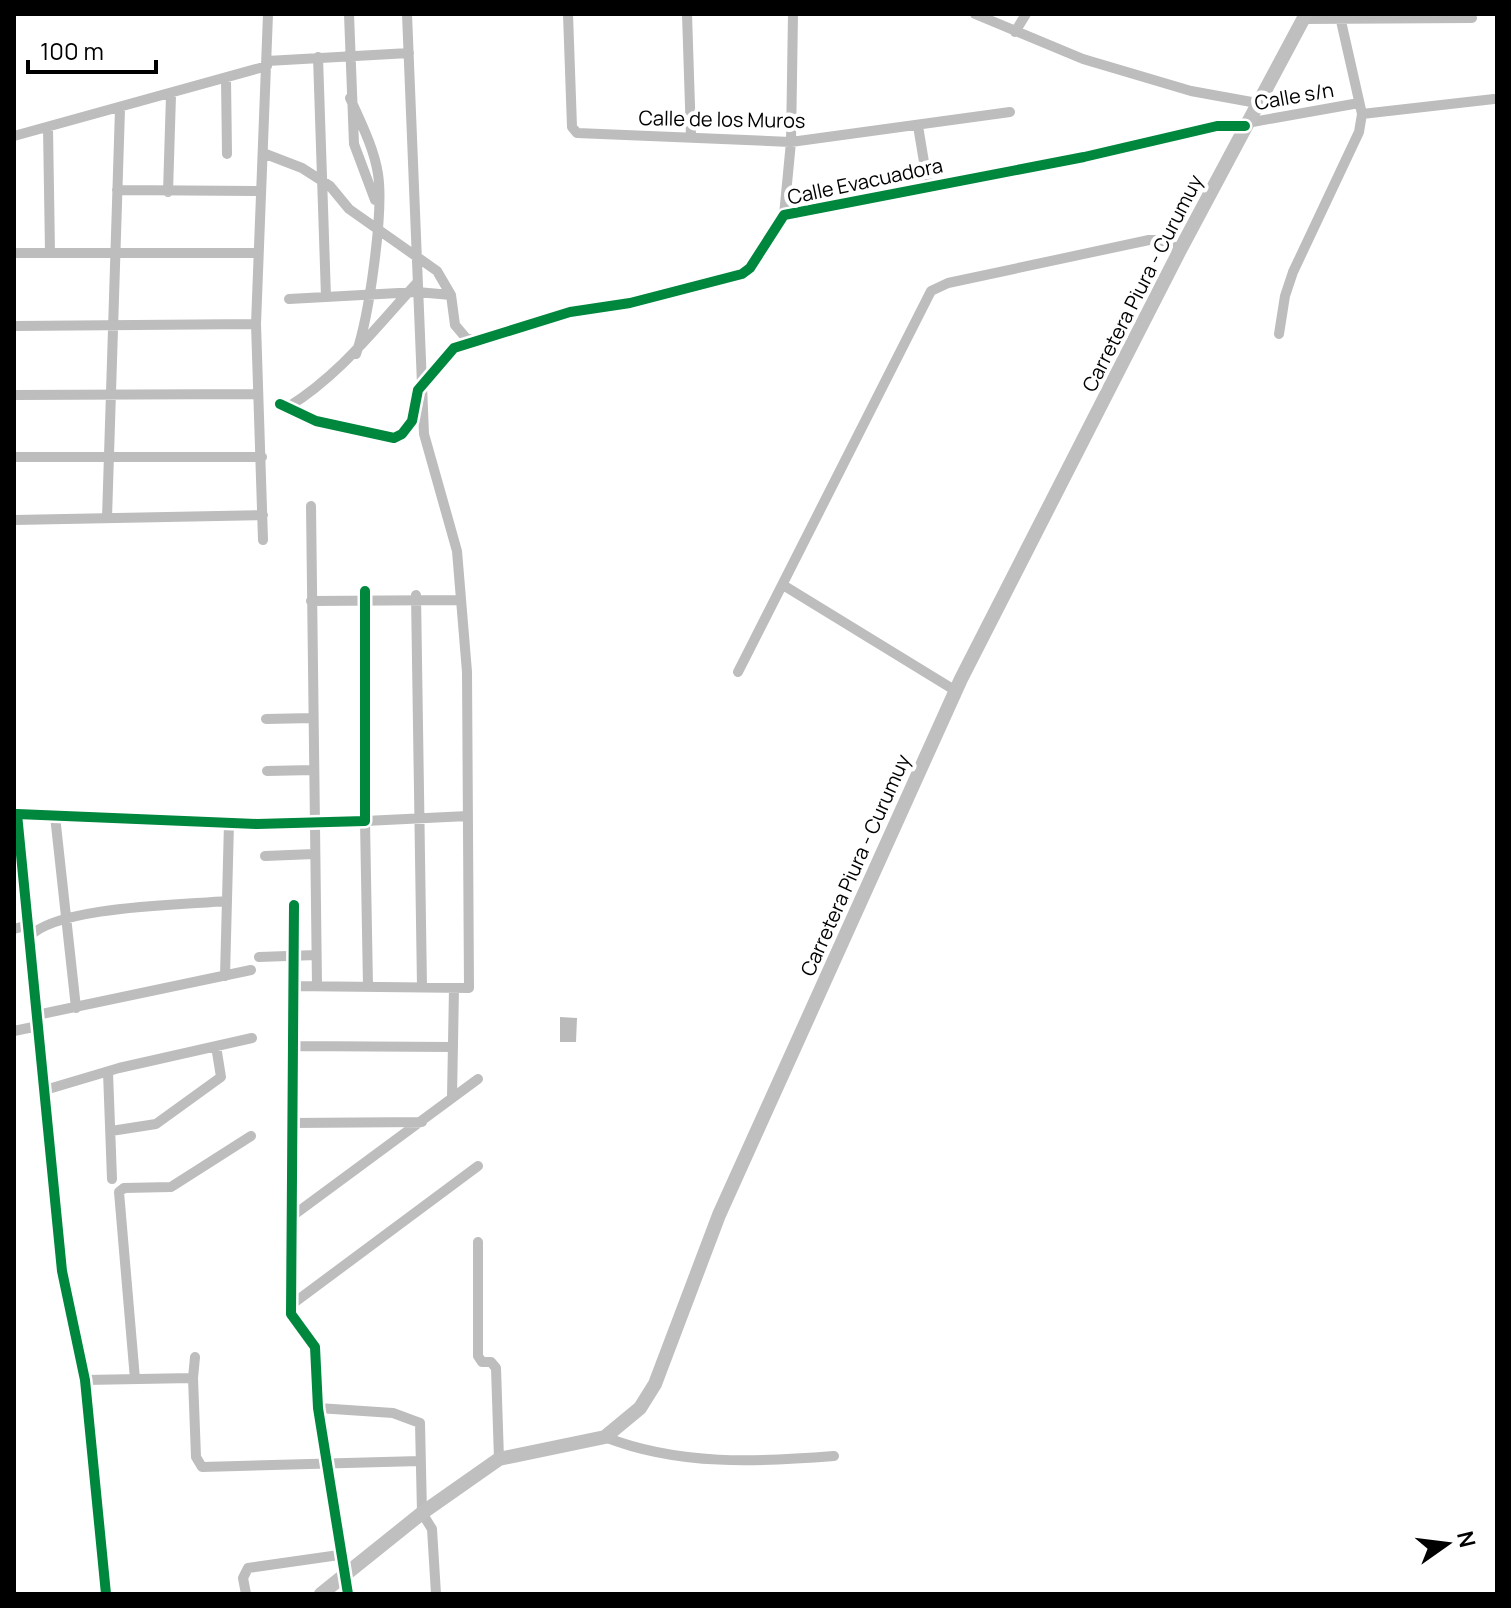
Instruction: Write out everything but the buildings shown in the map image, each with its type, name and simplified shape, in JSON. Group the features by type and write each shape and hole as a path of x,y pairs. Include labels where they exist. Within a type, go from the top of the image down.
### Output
{"main road":[{"name":"Carretera Piura - Curumuy","path":"321,1594 422,1513 499,1459 605,1437 622,1427 640,1408 655,1384 719,1215 956,691 1180,250 1305,16"}],"street":[{"path":"263,540 256,324 268,14"},
{"path":"349,14 354,144 378,207 369,294 356,354"},
{"path":"291,986 469,988 467,672 454,532 424,434 424,382 414,289 416,257 408,18 417,14"},
{"name":"Calle de los Muros","path":"568,14 572,127 577,133 791,142 1010,112"},
{"path":"687,14 691,137"},
{"path":"784,215 791,142 793,14"},
{"path":"975,14 1083,59 1191,91 1257,103"},
{"path":"1015,32 1026,14"},
{"path":"1305,16 1341,21 1472,18"},
{"name":"Calle s/n","path":"1246,124 1360,108 1341,21"},
{"path":"14,136 171,95 267,64 318,57 409,53"},
{"path":"318,57 326,297"},
{"path":"226,79 227,154"},
{"path":"168,192 171,95"},
{"path":"1279,334 1285,296 1293,272 1359,132 1360,108 1494,99"},
{"path":"107,518 120,109"},
{"name":"Calle Evacuadora","path":"424,382 447,353 478,341 570,312 630,303 742,274 750,268 784,215 1084,157 1217,126 1246,124"},
{"path":"918,126 928,186"},
{"path":"48,127 50,253"},
{"path":"263,153 302,168 322,180 349,209 437,271 451,295 455,325 466,338 478,341"},
{"path":"117,190 260,191"},
{"path":"738,672 931,291 948,283 1149,240 1161,240 1180,250"},
{"path":"14,253 257,253"},
{"path":"414,289 356,354 312,392 284,405 341,428 394,438 402,434 412,421 418,390 424,382"},
{"path":"289,299 414,289 451,295"},
{"path":"14,326 256,324"},
{"path":"14,395 257,394"},
{"path":"14,457 262,457"},
{"path":"311,506 317,986"},
{"path":"14,520 263,515"},
{"path":"783,585 956,691"},
{"path":"311,601 365,596 461,600"},
{"path":"365,596 368,987"},
{"path":"416,598 422,987"},
{"path":"266,719 313,718"},
{"path":"267,771 313,770"},
{"path":"106,1594 85,1380 67,1309 17,814 229,823 468,816"},
{"path":"55,816 76,1008"},
{"path":"225,976 229,823"},
{"path":"265,856 314,854"},
{"path":"14,929 29,931 64,917 227,901"},
{"path":"315,905 291,904 291,1305 294,1321 315,1347 325,1461 342,1577 348,1594"},
{"path":"259,957 316,955"},
{"path":"14,1031 76,1008 251,970"},
{"path":"452,1098 454,988"},
{"path":"45,1090 252,1038"},
{"path":"111,1131 156,1124 221,1077 216,1046"},
{"path":"291,1046 452,1047"},
{"path":"108,1072 112,1179"},
{"path":"291,1217 478,1079"},
{"path":"292,1123 422,1122"},
{"path":"135,1379 119,1192 124,1188 171,1187 251,1136"},
{"path":"291,1305 478,1166"},
{"path":"478,1242 478,1356 482,1362 491,1362 496,1368 499,1459"},
{"path":"195,1357 196,1457 202,1467 325,1461 420,1461"},
{"path":"85,1380 193,1378"},
{"path":"318,1408 393,1413 420,1423 422,1513 432,1529 436,1594"},
{"path":"605,1437 633,1449 709,1459 760,1462 834,1456"},
{"path":"246,1594 243,1578 248,1568 339,1555"}],"shaded area":[{"path":"560,1017 577,1018 576,1042 560,1042"}],"cycle path":[{"path":"280,404 316,421 394,438 402,434 412,421 418,390 454,348 570,312 630,303 742,274 750,268 784,215 1084,157 1217,126 1245,126"},
{"path":"106,1594 85,1380 62,1271 17,814 257,824 365,821 365,591"},
{"path":"294,905 291,1314 315,1347 318,1408 348,1594"}]}
